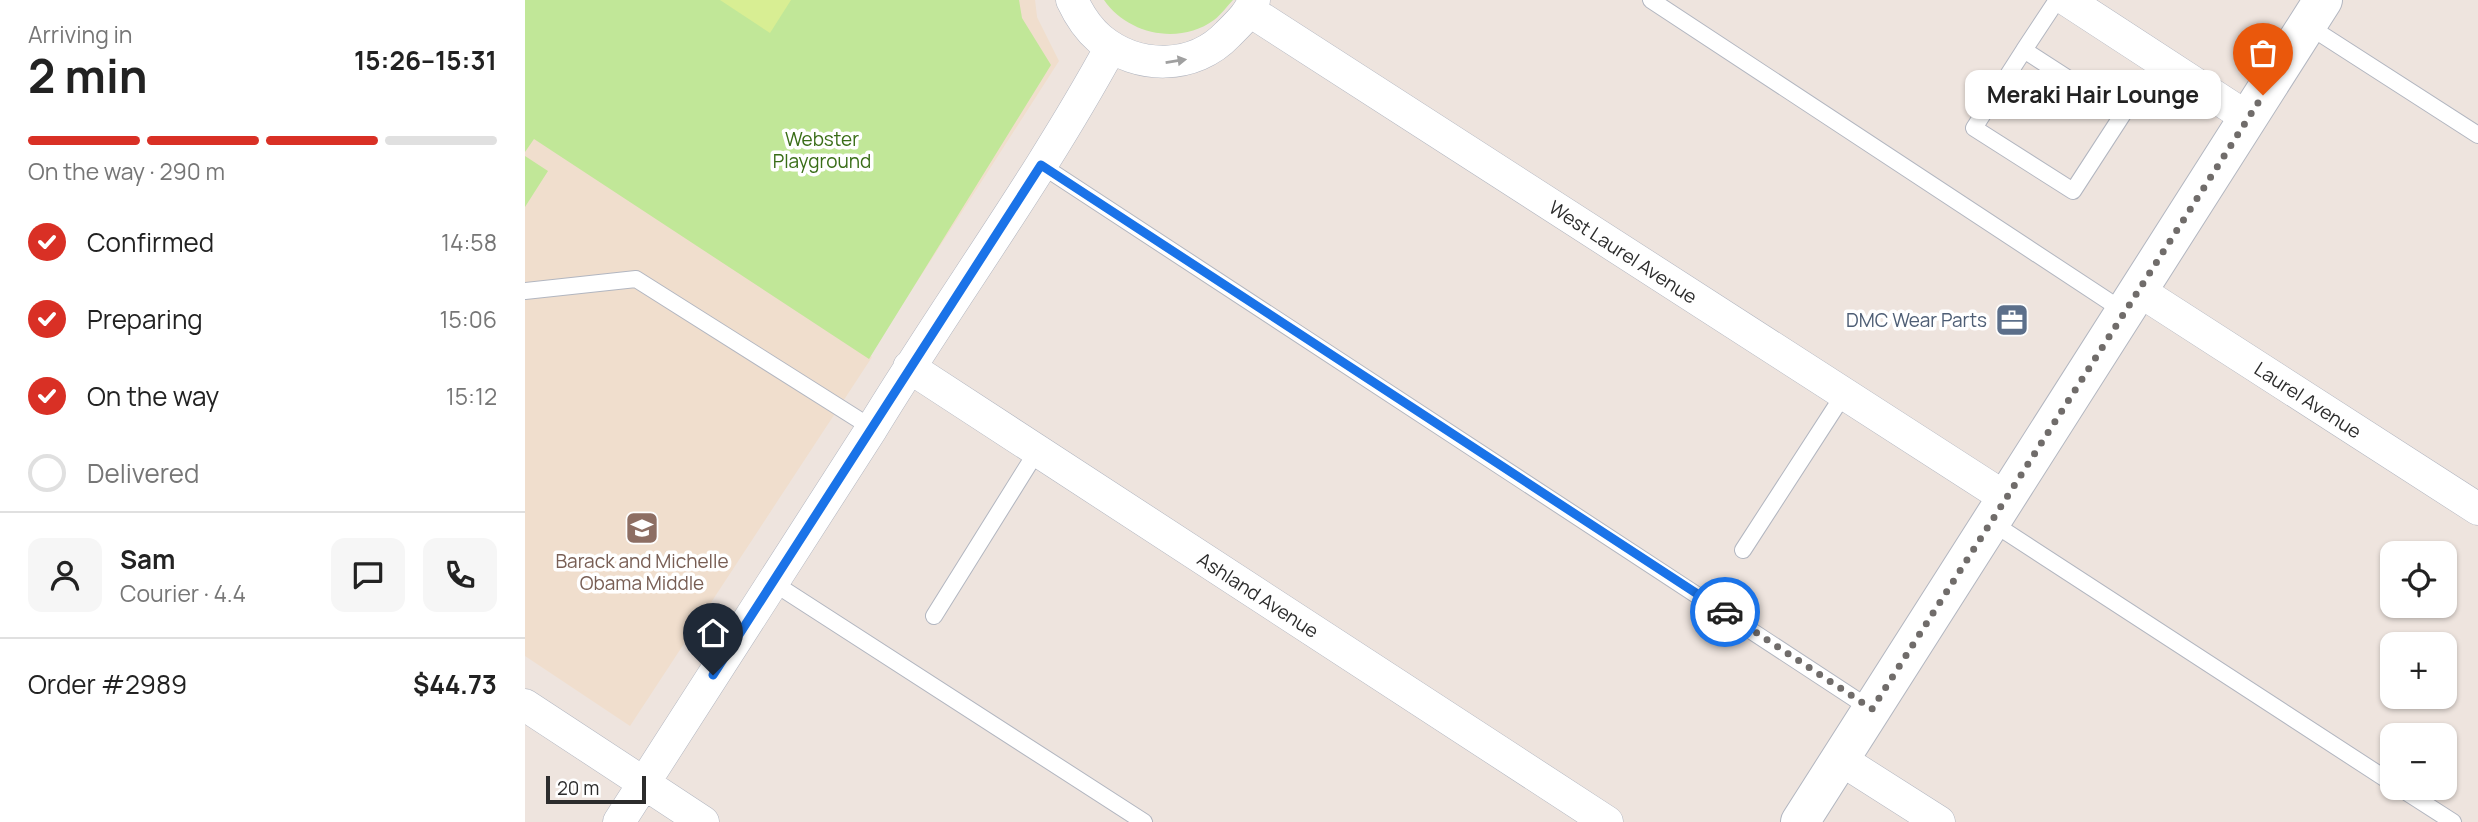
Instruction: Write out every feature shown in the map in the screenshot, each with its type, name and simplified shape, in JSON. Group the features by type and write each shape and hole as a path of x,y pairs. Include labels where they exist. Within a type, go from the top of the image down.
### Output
{"main road":[{"path":"1800,822 2315,13"}],"street":[{"path":"1072,0 1081,19 1111,47 1161,63 1197,58 1224,38 1252,6"},
{"path":"2067,0 2248,118"},
{"name":"West Laurel Avenue","path":"1252,6 1844,394 1999,510"},
{"path":"619,822 1041,165 1111,47"},
{"name":"Laurel Avenue","path":"2131,301 2478,509"},
{"name":"Ashland Avenue","path":"909,368 1607,822"},
{"path":"525,705 703,822"},
{"path":"1840,759 1939,822"}],"lane":[{"path":"1651,0 2131,301"},
{"path":"2024,50 2123,114 2073,191 1974,128 2024,50 2057,0"},
{"path":"2315,13 2478,135"},
{"path":"1041,165 1872,709"},
{"path":"525,291 636,279 872,428"},
{"path":"1743,550 1844,394"},
{"path":"934,616 1037,451"},
{"path":"1999,510 2380,775"},
{"path":"772,582 1144,822"},
{"path":"2419,800 2453,822"}],"shaded area":[{"path":"525,0 1035,0 1037,17 1059,61 870,355 872,357 630,726 525,656"}],"green space":[{"name":"Webster Playground","path":"525,0 1019,0 1022,18 1051,65 869,359 534,139 525,152"},
{"path":"720,0 791,0 770,33"},
{"path":"1104,0 1233,0 1217,18 1200,28 1171,34 1140,28 1114,12"},
{"path":"525,156 548,171 525,207"}],"way so far":[{"path":"1725,612 1872,709 2263,95"}],"place":[{"name":"Meraki Hair Lounge","path":"2263,95"},
{"name":"DMC Wear Parts","path":"2012,320"},
{"name":"Barack and Michelle Obama Middle","path":"642,528"}],"route":[{"path":"713,675 1041,165 1725,612"}]}
